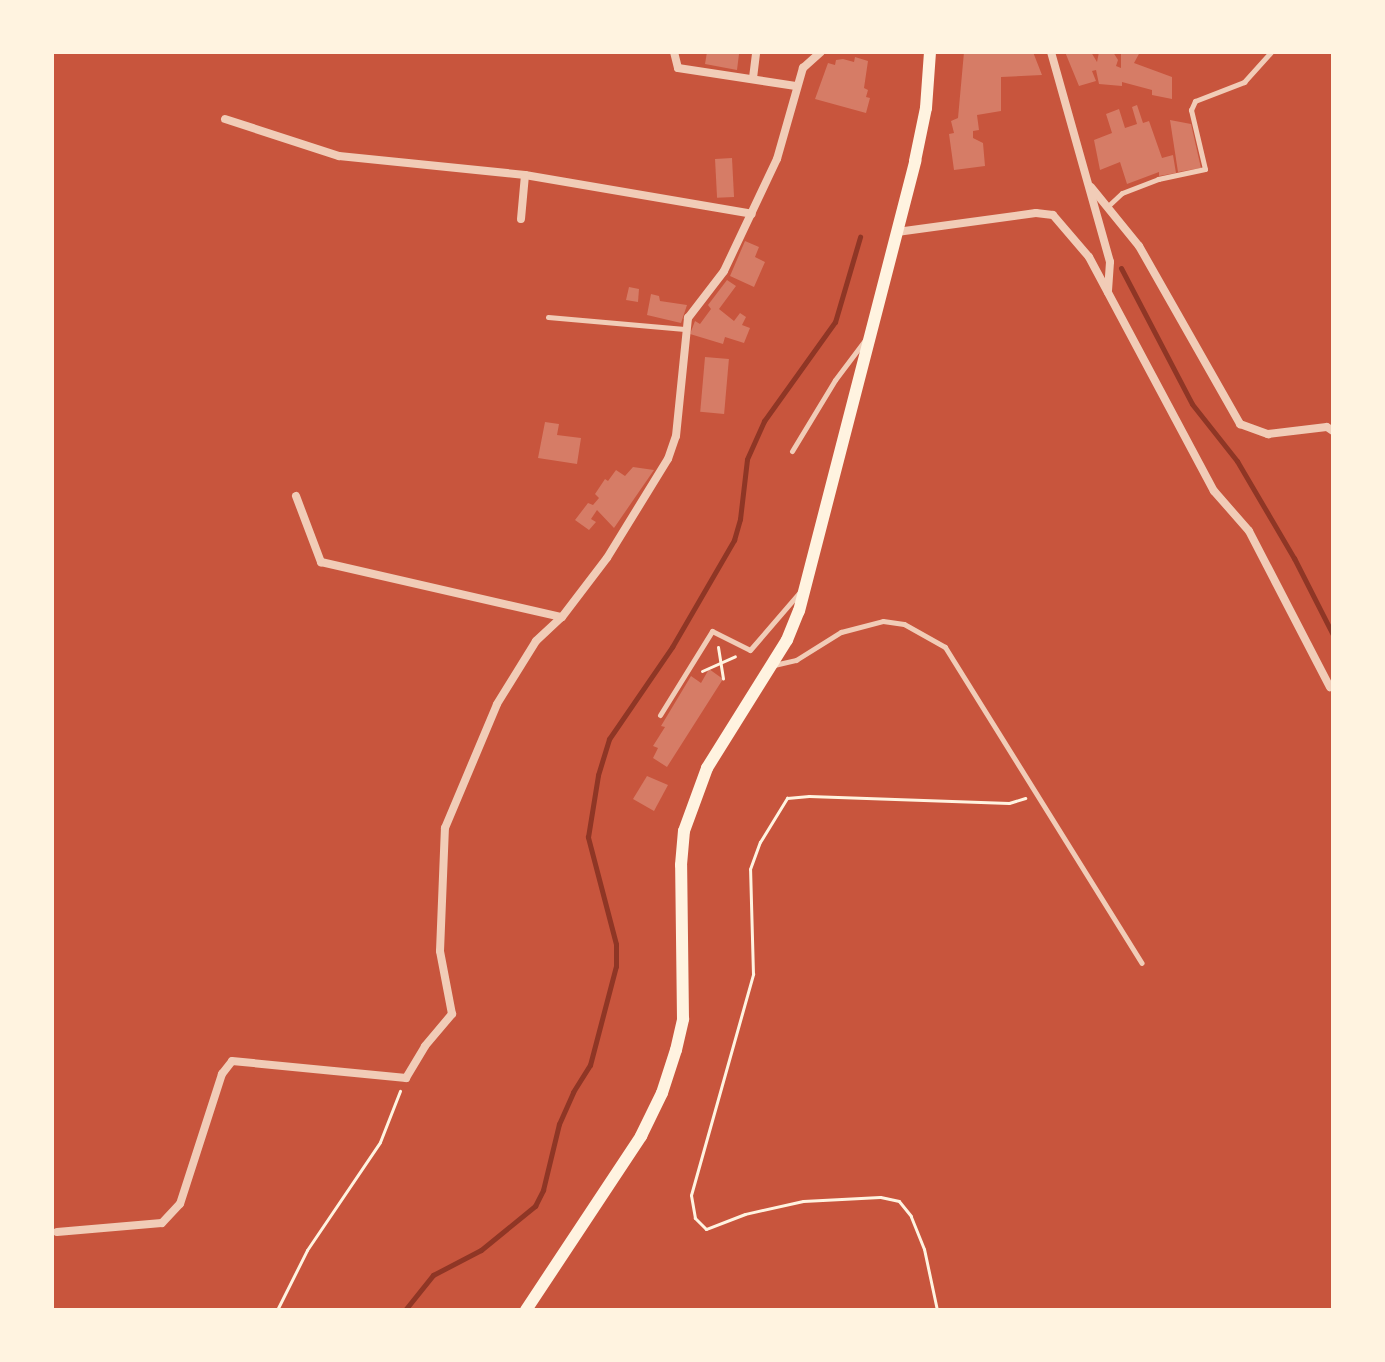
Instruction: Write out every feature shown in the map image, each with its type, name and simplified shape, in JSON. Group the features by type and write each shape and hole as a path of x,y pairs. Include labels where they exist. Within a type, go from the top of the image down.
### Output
{"main road":[{"path":"526,1310 641,1136 662,1093 683,1019 681,865 684,831 707,768 787,640 805,586 897,232 926,108 930,52"}],"street":[{"path":"674,52 678,68 796,86"},
{"path":"753,78 756,52"},
{"path":"57,1232 162,1223 180,1204 222,1074 232,1061 406,1078 425,1046 452,1014 440,951 445,828 497,704 536,641 562,617 607,558 668,459 676,436 684,329 699,301 724,271 777,159 803,68 821,52"},
{"path":"1051,52 1110,262 1108,293"},
{"path":"225,119 339,156 525,175 752,214"},
{"path":"521,219 525,175"},
{"path":"1091,187 1139,246 1240,424 1268,434 1327,427 1333,431"},
{"path":"897,232 1045,213 1053,215 1089,257 1214,491 1249,531 1330,687"},
{"path":"296,496 321,562 562,617"}],"lane":[{"path":"1107,207 1122,193 1158,179 1205,169 1191,110 1195,101 1244,82 1271,52"},
{"path":"548,317 684,329"},
{"path":"792,451 835,380 871,333"},
{"path":"660,715 712,631 750,650 805,586"},
{"path":"769,666 796,660 841,632 883,621 904,624 928,634 945,647 1142,963"}],"path":[{"path":"712,631 723,679"},
{"path":"691,676 750,650"},
{"path":"937,1310 924,1249 911,1216 899,1201 880,1197 803,1201 745,1214 706,1229 695,1218 691,1195 753,974 750,869 760,842 787,798 809,796 1009,803 1037,794"},
{"path":"277,1310 307,1250 380,1142 406,1078"}],"building":[{"path":"707,52 739,54 737,70 705,64"},
{"path":"964,52 1033,52 1042,75 1001,77 1001,111 977,115 979,130 973,131 973,138 983,143 985,166 954,170 949,134 954,133 951,121 958,118"},
{"path":"1065,52 1091,52 1097,62 1099,52 1113,52 1118,60 1116,66 1121,68 1121,52 1140,52 1134,63 1172,77 1172,99 1152,95 1152,90 1122,82 1122,86 1099,84 1096,70 1092,71 1096,81 1079,86"},
{"path":"855,57 868,61 864,88 868,90 866,97 870,98 866,113 815,99 828,63 835,65 836,60 843,59 854,62"},
{"path":"1137,105 1143,123 1149,121 1162,158 1173,155 1176,173 1159,176 1159,172 1127,184 1120,162 1100,170 1094,140 1112,133 1106,114 1119,109 1125,128 1137,124 1132,107"},
{"path":"1170,120 1191,124 1201,168 1178,172"},
{"path":"732,158 734,197 717,198 715,159"},
{"path":"745,241 759,247 755,257 765,262 754,287 730,276"},
{"path":"727,280 736,286 719,309 734,321 740,313 746,317 742,325 750,328 744,343 725,337 723,344 690,334 695,321 700,324 711,309 708,305"},
{"path":"629,287 639,289 638,302 626,300"},
{"path":"651,294 659,296 660,301 687,305 681,323 647,315"},
{"path":"705,357 729,359 724,414 700,412"},
{"path":"545,422 559,424 557,435 581,438 577,464 538,458"},
{"path":"633,467 654,470 614,528 597,510 591,519 596,522 589,530 575,520 588,503 593,505 599,498 595,494 605,479 608,481 616,470 625,476"},
{"path":"709,669 723,679 667,767 653,758 658,748 653,746 665,727 661,726 691,676 701,683"},
{"path":"647,776 668,785 654,811 633,799"}],"waterway":[{"path":"405,1310 433,1275 481,1250 535,1206 543,1190 559,1124 573,1092 590,1065 616,966 616,944 588,837 598,775 609,739 672,647 734,540 740,519 747,459 764,421 835,322 860,237"},
{"path":"1121,268 1192,404 1237,461 1294,558 1333,635"}]}
